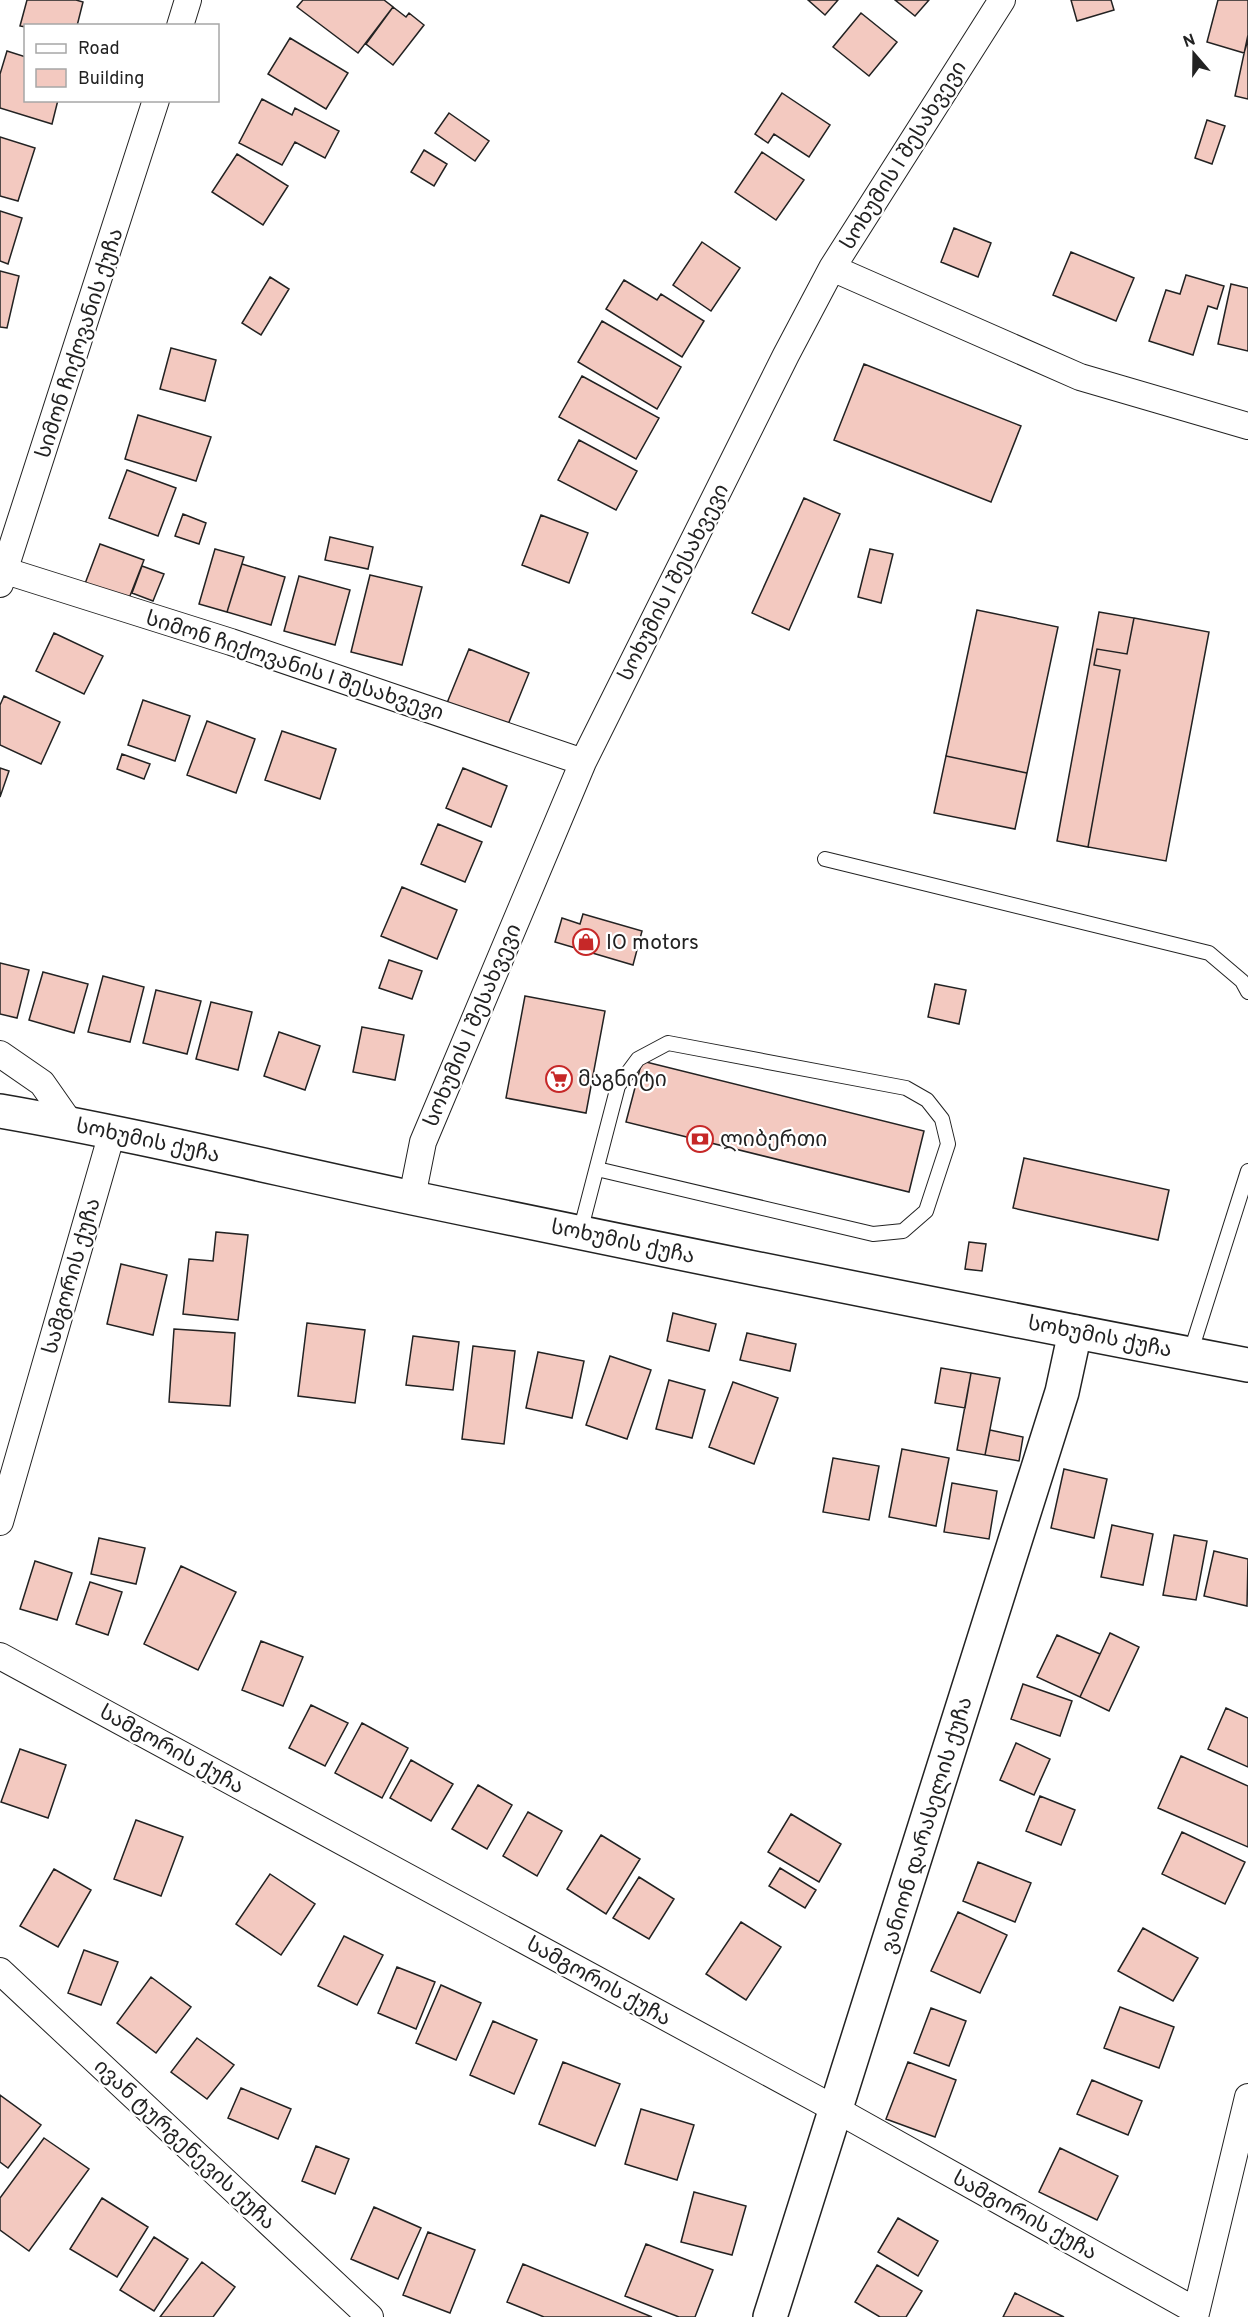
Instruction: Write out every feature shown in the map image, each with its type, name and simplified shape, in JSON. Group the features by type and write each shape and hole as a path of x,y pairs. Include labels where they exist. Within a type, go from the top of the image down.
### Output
{"main road":[{"name":"სოხუმის ქუჩა","path":"0,1111 70,1123 580,1232 1248,1365"},
{"name":"ვანიონ დარასელის ქუჩა","path":"770,2317 1062,1392 1075,1332"}],"street":[{"path":"181,24 188,0"},
{"name":"სოხუმის I შესახვევი","path":"412,1197 423,1142 583,762 832,268 1002,0"},
{"name":"სიმონ ჩიქოვანის ქუჩა","path":"3,578 155,102"},
{"path":"832,268 1080,377 1248,426"},
{"name":"სიმონ ჩიქოვანის I შესახვევი","path":"3,578 242,646 583,762"},
{"path":"0,1054 42,1083 70,1123"},
{"name":"სამგორის ქუჩა","path":"0,1522 112,1133"},
{"name":"სამგორის ქუჩა","path":"0,1656 837,2110 1196,2314"},
{"name":"ივან ტურგენევის ქუჩა","path":"0,1971 370,2317"},
{"path":"1196,2314 1248,2097"}],"lane":[{"path":"825,859 1209,953 1242,981 1248,992"},
{"path":"580,1232 618,1086 638,1059 668,1043 906,1088 927,1100 942,1119 948,1144 926,1211 903,1231 873,1234 597,1168"},
{"path":"1190,1354 1248,1172"}],"building":[{"path":"27,0 83,2 78,24 24,24 24,27 20,26"},
{"path":"303,0 384,0 393,7 358,53 297,7"},
{"path":"808,0 838,0 825,15"},
{"path":"895,0 929,0 915,16"},
{"path":"1071,0 1111,0 1114,10 1077,21"},
{"path":"1218,0 1248,0 1248,40 1244,53 1207,42"},
{"path":"393,7 406,17 409,13 424,25 393,65 366,44"},
{"path":"861,13 897,42 869,76 833,47"},
{"path":"1248,35 1248,99 1235,96"},
{"path":"290,38 348,73 326,109 268,74"},
{"path":"7,51 24,56 24,102 58,102 52,124 0,108 0,74"},
{"path":"782,93 830,125 809,157 774,134 768,143 755,134"},
{"path":"262,99 292,115 295,108 339,131 325,158 295,142 282,165 239,143"},
{"path":"449,113 489,141 475,161 435,133"},
{"path":"1207,120 1225,126 1212,164 1195,158"},
{"path":"0,137 35,148 18,201 0,196"},
{"path":"424,150 447,164 434,186 411,172"},
{"path":"762,152 804,180 776,220 735,192"},
{"path":"237,154 288,186 263,225 212,192"},
{"path":"0,211 22,218 8,264 0,261"},
{"path":"954,228 991,243 978,277 941,262"},
{"path":"702,242 740,268 711,311 673,285"},
{"path":"1071,252 1134,278 1116,321 1053,295"},
{"path":"0,271 19,276 7,328 0,327"},
{"path":"1186,275 1224,286 1217,309 1208,306 1193,355 1149,341 1166,290 1180,294"},
{"path":"270,277 289,289 261,335 242,323"},
{"path":"624,280 657,300 661,294 704,321 682,357 606,309"},
{"path":"1231,284 1248,288 1248,351 1218,344"},
{"path":"602,321 681,367 657,409 578,362"},
{"path":"171,348 216,360 205,401 160,389"},
{"path":"864,364 1021,426 991,502 834,440"},
{"path":"582,376 659,418 636,459 559,417"},
{"path":"138,415 211,437 196,481 125,459"},
{"path":"579,440 637,471 616,510 558,480"},
{"path":"127,470 176,488 158,536 109,518"},
{"path":"804,498 840,514 789,630 752,613"},
{"path":"183,514 206,523 199,544 175,536"},
{"path":"541,515 588,533 569,583 522,565"},
{"path":"330,537 373,547 368,569 325,560"},
{"path":"100,544 144,560 126,606 83,589"},
{"path":"215,549 244,557 227,612 199,604"},
{"path":"870,549 893,554 881,603 858,597"},
{"path":"242,564 285,577 271,625 227,612"},
{"path":"142,566 164,574 153,601 132,593"},
{"path":"370,575 422,587 402,665 351,652"},
{"path":"299,576 350,590 335,645 284,631"},
{"path":"977,610 1058,627 1027,773 946,756"},
{"path":"1099,612 1134,618 1127,654 1097,649 1094,665 1120,670 1088,847 1057,841"},
{"path":"1134,618 1209,632 1166,861 1088,847 1120,670 1094,665 1097,649 1127,654"},
{"path":"54,633 103,656 84,694 36,671"},
{"path":"469,649 529,673 507,727 447,703"},
{"path":"4,696 60,722 41,764 0,745 0,705"},
{"path":"143,700 190,716 175,761 128,745"},
{"path":"207,721 255,739 236,793 187,775"},
{"path":"282,731 336,749 320,799 265,780"},
{"path":"122,754 150,764 144,779 117,769"},
{"path":"946,756 1027,773 1015,829 934,813"},
{"path":"0,768 9,771 0,797"},
{"path":"463,768 507,786 491,827 446,808"},
{"path":"438,824 482,842 465,882 421,864"},
{"path":"402,887 457,910 437,959 381,936"},
{"path":"583,914 642,931 633,965 555,942 562,918 580,924"},
{"path":"389,960 422,971 412,999 379,988"},
{"path":"0,963 29,970 17,1018 0,1014"},
{"path":"43,972 88,984 74,1033 29,1020"},
{"path":"103,976 144,987 130,1042 88,1032"},
{"path":"935,984 966,990 959,1024 928,1017"},
{"path":"156,990 201,1001 187,1054 143,1043"},
{"path":"525,996 605,1011 586,1113 506,1098"},
{"path":"211,1002 252,1012 238,1070 196,1059"},
{"path":"362,1027 404,1035 395,1080 353,1072"},
{"path":"279,1032 320,1046 305,1090 264,1076"},
{"path":"642,1061 924,1131 909,1192 626,1122"},
{"path":"1024,1158 1169,1190 1158,1240 1013,1208"},
{"path":"216,1232 248,1235 238,1320 183,1314 189,1259 213,1261"},
{"path":"969,1242 986,1244 982,1271 965,1269"},
{"path":"121,1264 167,1275 153,1335 107,1324"},
{"path":"673,1313 716,1324 709,1351 667,1341"},
{"path":"307,1323 365,1330 355,1403 298,1396"},
{"path":"174,1329 235,1333 230,1406 169,1402"},
{"path":"747,1333 796,1344 790,1371 740,1360"},
{"path":"413,1336 459,1342 453,1390 406,1385"},
{"path":"473,1346 515,1351 504,1444 462,1439"},
{"path":"538,1352 584,1361 572,1418 526,1408"},
{"path":"610,1356 651,1370 627,1439 586,1425"},
{"path":"941,1368 971,1373 965,1408 935,1403"},
{"path":"971,1373 1000,1378 985,1455 957,1450"},
{"path":"669,1380 705,1390 692,1438 656,1429"},
{"path":"733,1382 778,1398 754,1464 709,1447"},
{"path":"990,1430 1023,1437 1019,1461 985,1455"},
{"path":"902,1449 949,1458 936,1526 889,1517"},
{"path":"833,1458 879,1466 869,1520 823,1512"},
{"path":"1064,1469 1107,1479 1094,1538 1051,1528"},
{"path":"952,1483 997,1491 989,1539 944,1532"},
{"path":"1112,1525 1153,1534 1143,1585 1101,1577"},
{"path":"1174,1535 1207,1541 1196,1600 1163,1595"},
{"path":"99,1538 145,1548 136,1584 91,1574"},
{"path":"1214,1551 1248,1559 1247,1606 1204,1596"},
{"path":"35,1561 72,1573 57,1620 20,1609"},
{"path":"181,1566 236,1592 198,1670 144,1644"},
{"path":"90,1582 122,1592 108,1635 76,1624"},
{"path":"1110,1633 1139,1647 1109,1711 1080,1697"},
{"path":"1057,1635 1100,1654 1080,1697 1037,1677"},
{"path":"261,1641 303,1657 283,1706 242,1690"},
{"path":"1023,1684 1072,1701 1060,1736 1011,1719"},
{"path":"311,1705 348,1723 325,1766 289,1748"},
{"path":"1226,1708 1248,1718 1248,1767 1208,1749"},
{"path":"362,1723 408,1748 382,1798 335,1773"},
{"path":"1016,1743 1050,1759 1034,1795 1000,1780"},
{"path":"20,1749 66,1765 48,1818 1,1802"},
{"path":"1181,1756 1248,1786 1248,1847 1158,1808"},
{"path":"411,1760 453,1784 431,1821 390,1798"},
{"path":"478,1785 512,1805 487,1849 452,1829"},
{"path":"1040,1796 1075,1810 1061,1845 1026,1831"},
{"path":"528,1812 562,1831 537,1876 503,1856"},
{"path":"791,1814 841,1844 819,1882 768,1852"},
{"path":"136,1820 183,1837 161,1896 114,1879"},
{"path":"1182,1832 1245,1862 1225,1904 1162,1874"},
{"path":"601,1835 640,1859 606,1914 567,1889"},
{"path":"978,1862 1031,1883 1015,1922 963,1901"},
{"path":"780,1868 816,1890 805,1908 769,1886"},
{"path":"54,1869 91,1890 58,1947 20,1926"},
{"path":"270,1874 315,1904 281,1955 236,1924"},
{"path":"639,1877 674,1899 649,1939 613,1918"},
{"path":"958,1912 1007,1935 980,1993 931,1971"},
{"path":"741,1922 781,1947 746,2000 706,1974"},
{"path":"1143,1928 1198,1958 1173,2001 1118,1971"},
{"path":"344,1936 383,1955 357,2005 318,1986"},
{"path":"84,1950 118,1962 101,2005 68,1993"},
{"path":"397,1967 435,1982 416,2029 378,2013"},
{"path":"151,1977 191,2007 156,2053 117,2023"},
{"path":"441,1985 481,2003 456,2060 416,2043"},
{"path":"1120,2007 1174,2027 1159,2068 1104,2048"},
{"path":"931,2008 966,2021 949,2066 914,2053"},
{"path":"493,2021 537,2040 514,2094 470,2075"},
{"path":"197,2038 234,2065 207,2099 171,2072"},
{"path":"563,2062 620,2084 595,2146 539,2124"},
{"path":"908,2062 956,2080 935,2137 886,2119"},
{"path":"1092,2080 1142,2101 1128,2135 1077,2114"},
{"path":"241,2088 291,2109 278,2139 228,2118"},
{"path":"0,2095 41,2125 8,2168 0,2162"},
{"path":"641,2109 694,2125 677,2180 625,2164"},
{"path":"44,2138 89,2169 29,2251 0,2230 0,2198"},
{"path":"316,2146 349,2159 335,2194 302,2181"},
{"path":"1060,2148 1118,2176 1097,2220 1039,2192"},
{"path":"694,2192 746,2206 732,2255 681,2242"},
{"path":"102,2198 148,2227 117,2277 70,2249"},
{"path":"374,2207 421,2228 398,2279 351,2259"},
{"path":"898,2218 938,2241 918,2276 878,2252"},
{"path":"428,2232 475,2250 450,2313 403,2295"},
{"path":"154,2237 188,2259 154,2311 120,2290"},
{"path":"646,2244 713,2270 695,2317 679,2317 625,2296"},
{"path":"202,2262 235,2287 213,2317 160,2317"},
{"path":"523,2264 652,2317 544,2317 507,2302"},
{"path":"877,2265 922,2291 906,2317 880,2317 855,2302"},
{"path":"1015,2293 1064,2317 1003,2317"}],"place":[{"name":"IO motors","path":"586,942"},
{"name":"მაგნიტი","path":"559,1079"},
{"name":"ლიბერთი","path":"700,1139"}]}
